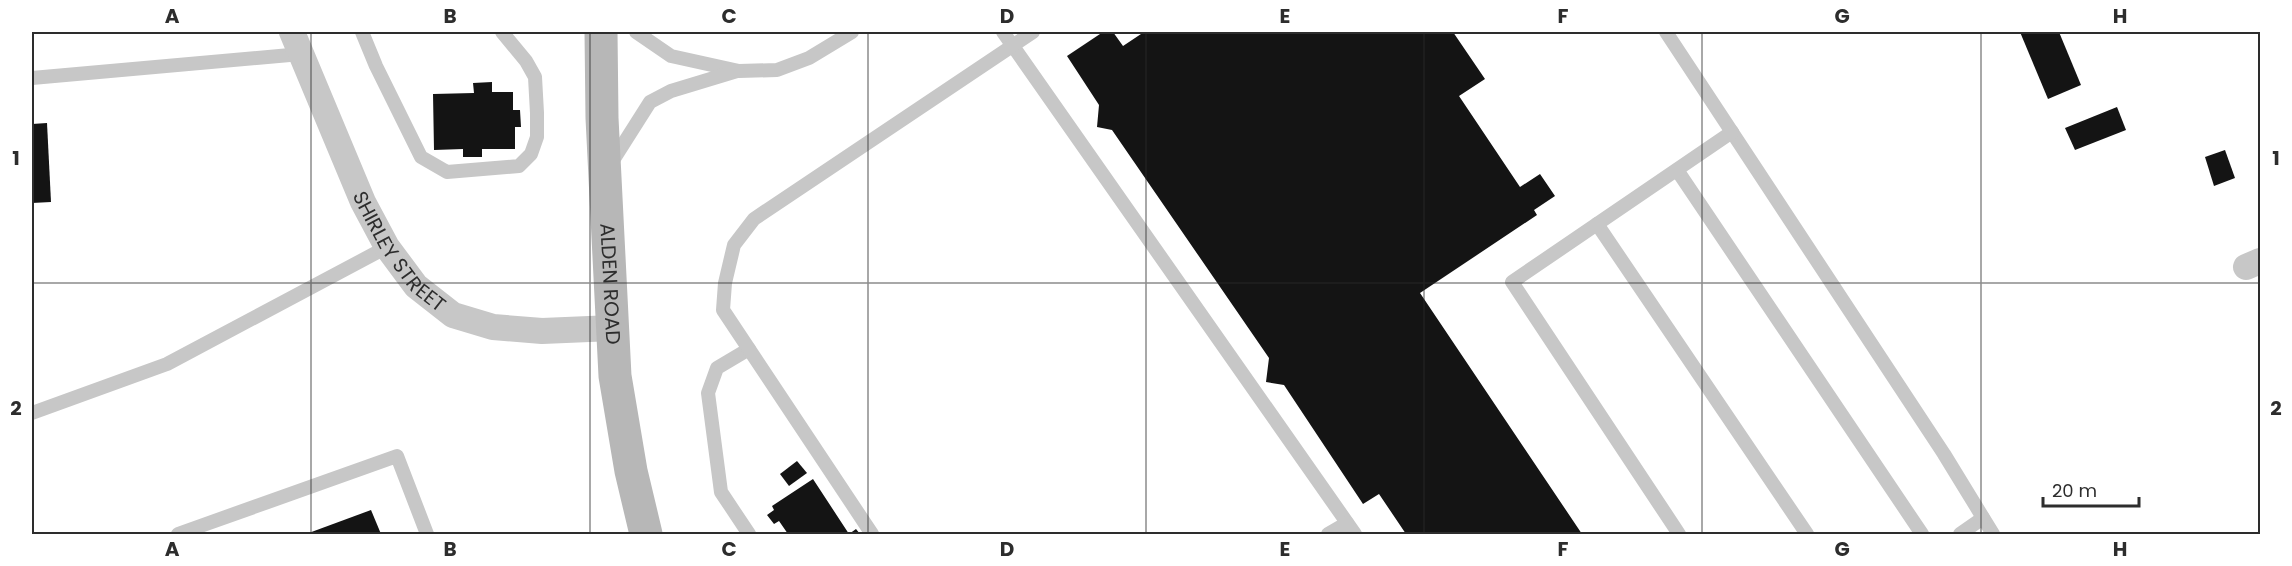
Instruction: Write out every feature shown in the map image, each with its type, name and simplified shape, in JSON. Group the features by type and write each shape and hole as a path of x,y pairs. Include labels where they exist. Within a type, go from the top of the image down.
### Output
{"main road":[{"name":"ALDEN ROAD","path":"601,32 615,376 631,471 646,534"}],"street":[{"name":"SHIRLEY STREET","path":"296,43 363,202 387,247 416,286 453,315 493,327 542,331 613,328"}],"lane":[{"path":"362,32 376,66 421,157 447,172 519,166 531,154 537,136 535,77 526,61 502,32"},
{"path":"636,32 671,56 739,70 777,70 809,58 852,32"},
{"path":"1003,32 1355,534"},
{"path":"872,534 723,310 724,283 734,245 754,219 1034,32"},
{"path":"1666,32 1944,454 1993,534"},
{"path":"32,78 296,43"},
{"path":"605,173 650,102 671,91 739,70"},
{"path":"1680,534 1512,282 1732,132"},
{"path":"1677,170 1922,534"},
{"path":"1597,224 1807,534"},
{"path":"32,413 167,364 387,247"},
{"path":"748,349 717,369 708,393 721,492 748,534"},
{"path":"178,534 397,456 427,534"},
{"path":"1960,534 1983,518"},
{"path":"1328,534 1347,523"}],"building":[{"path":"1103,32 1113,32 1123,46 1144,32 1453,32 1485,79 1459,96 1520,187 1540,174 1555,196 1534,210 1537,215 1420,293 1582,534 1406,534 1379,494 1363,504 1284,385 1266,382 1269,358 1112,130 1097,127 1099,105 1067,56"},
{"path":"2020,32 2059,32 2081,85 2048,99"},
{"path":"492,82 492,92 513,92 513,110 520,110 521,127 515,127 515,149 482,149 482,157 463,157 463,149 434,150 433,94 474,93 473,83"},
{"path":"2117,107 2126,130 2075,150 2065,128"},
{"path":"47,123 51,202 32,203 32,124"},
{"path":"2225,150 2235,178 2214,186 2205,157"},
{"path":"797,461 807,473 789,486 780,474"},
{"path":"813,479 849,534 788,534 779,521 774,524 767,515 774,510 772,506"},
{"path":"371,510 381,534 306,534"},
{"path":"856,529 860,534 849,534"}]}
